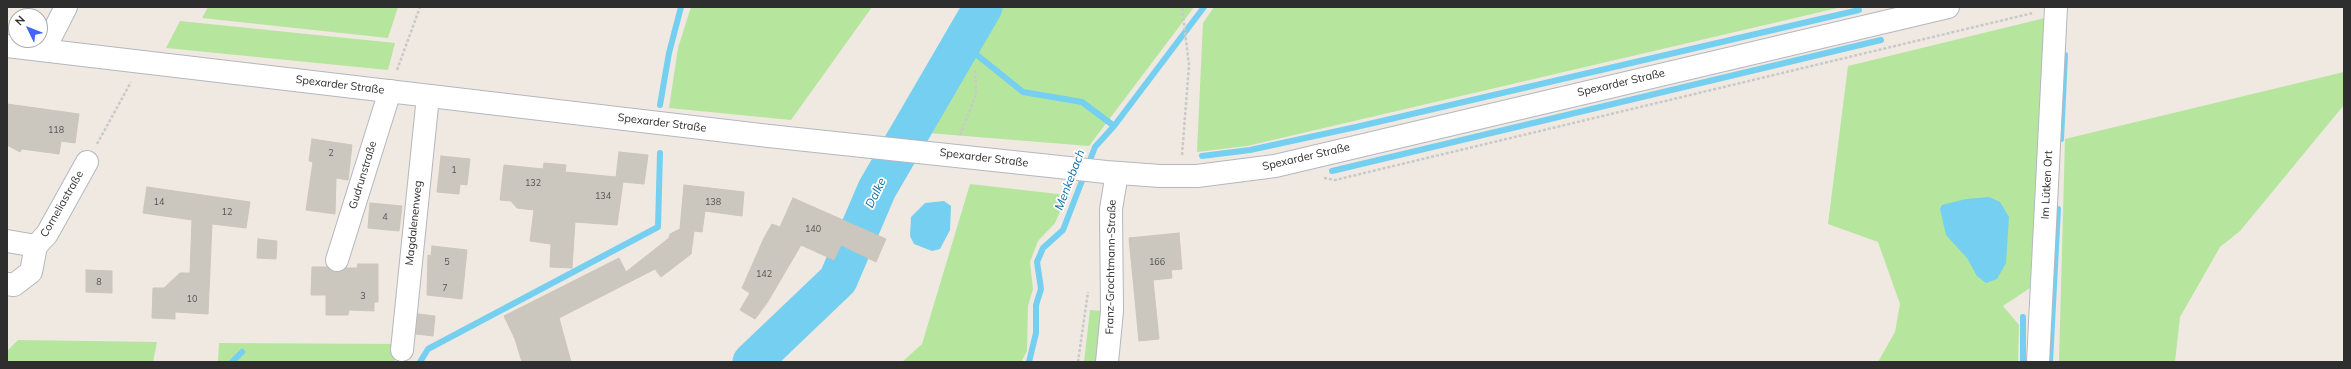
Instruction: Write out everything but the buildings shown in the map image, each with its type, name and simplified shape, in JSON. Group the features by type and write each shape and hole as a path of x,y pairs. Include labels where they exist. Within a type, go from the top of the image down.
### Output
{"main road":[{"path":"44,50 66,7"},
{"name":"Spexarder Straße","path":"7,46 428,96 1067,168 1180,176 1236,172 1275,166 1948,7"},
{"name":"Im Lütken Ort","path":"2038,362 2056,7"},
{"name":"Gudrunstraße","path":"337,260 390,91"},
{"name":"Magdalenenweg","path":"402,350 428,96"},
{"name":"Corneliastraße","path":"7,284 14,285 31,272 36,246 47,234 87,162"},
{"name":"Franz-Grochtmann-Straße","path":"1107,362 1112,312 1112,172"},
{"name":"Corneliastraße","path":"7,241 36,246"}],"path":[{"path":"390,91 420,7"},
{"path":"1180,176 1189,65 1182,7"},
{"path":"87,162 141,62"},
{"path":"952,154 976,95 975,68"}],"green space":[{"path":"208,7 398,7 388,38 202,18"},
{"path":"691,7 872,7 791,120 669,108 678,48"},
{"path":"999,7 1194,7 1089,146 928,133"},
{"path":"1214,7 1842,7 1247,146 1197,152 1203,23"},
{"path":"2045,18 2030,288 2003,306 2019,325 2018,362 1878,362 1895,332 1900,304 1878,242 1828,224 1848,66"},
{"path":"180,21 395,43 388,70 166,48"},
{"path":"2344,72 2344,105 2240,231 2220,247 2180,317 2175,362 2059,362 2065,139"},
{"path":"970,184 1067,195 1055,223 1038,241 1030,262 1033,289 1028,306 1027,351 1021,362 902,362 922,344"},
{"path":"1090,310 1102,311 1097,362 1084,362"},
{"path":"18,340 157,342 153,362 7,362 7,351"},
{"path":"219,343 396,344 395,362 218,362"}],"water":[{"path":"1989,197 2000,202 2009,217 2006,263 1997,279 1986,283 1977,276 1967,258 1946,235 1940,209 1942,205 1966,199"},
{"path":"944,201 951,206 950,230 940,249 932,251 914,244 910,236 911,217 925,203"}],"waterway":[{"path":"660,105 669,53 681,7"},
{"name":"Dalke","path":"752,362 838,280 877,189 983,7"},
{"name":"Menkebach","path":"1029,362 1036,333 1036,305 1041,289 1037,262 1043,248 1063,230 1095,147 1114,126 1204,7"},
{"path":"1202,156 1250,150 1356,127 1859,10"},
{"path":"1332,171 1881,40"},
{"path":"962,43 1023,92 1082,102 1114,126"},
{"path":"2061,139 2065,55"},
{"path":"420,362 428,349 658,227 660,153"},
{"path":"2050,362 2058,209"},
{"path":"2023,317 2023,362"},
{"path":"232,362 242,352"}]}
